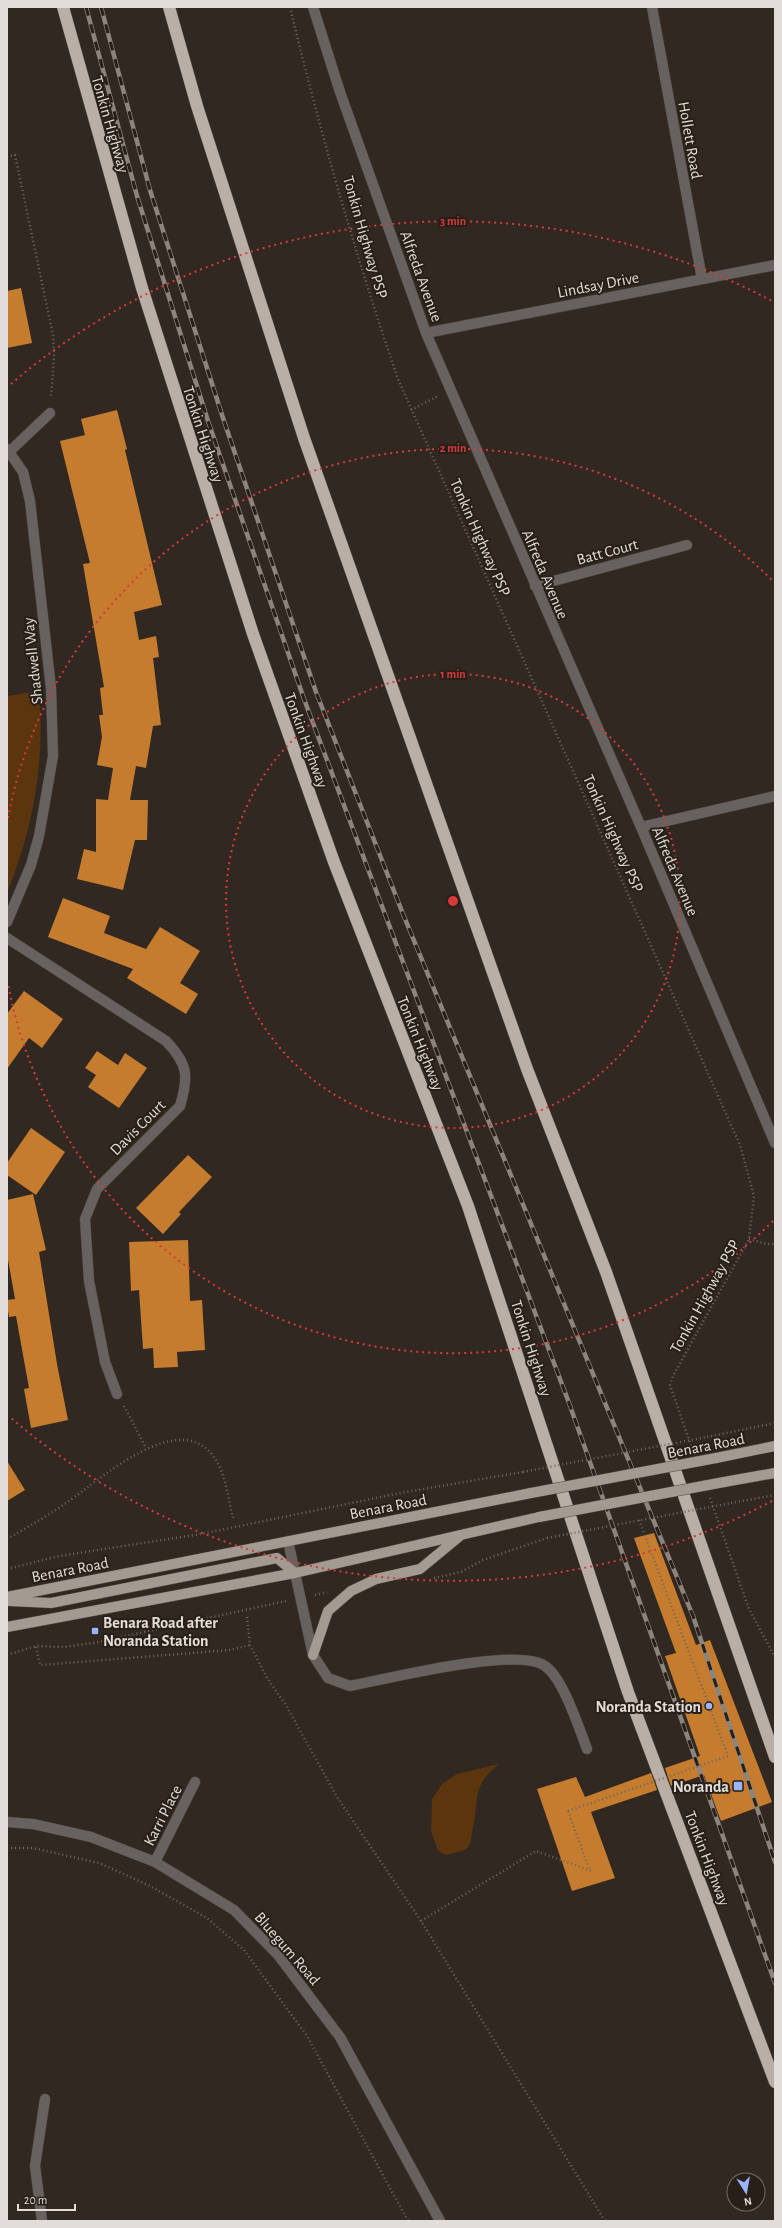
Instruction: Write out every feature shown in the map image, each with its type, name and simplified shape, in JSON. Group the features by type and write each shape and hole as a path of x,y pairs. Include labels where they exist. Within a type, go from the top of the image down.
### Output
{"highway":[{"name":"Tonkin Highway","path":"63,7 142,288 214,520 253,634 332,855 468,1206 628,1692 775,2082"},
{"path":"169,7 197,106 306,445 525,1061 606,1272 775,1757"}],"main road":[{"name":"Benara Road","path":"7,1597 775,1446"},
{"path":"7,1628 295,1573 538,1517 775,1473"},
{"path":"313,1655 328,1611 352,1590 376,1579 420,1569 461,1535"},
{"name":"Benara Road","path":"7,1601 51,1603 277,1558 295,1573"}],"street":[{"name":"Alfreda Avenue","path":"313,7 340,92 426,333 641,827 775,1143"},
{"name":"Hollett Road","path":"652,7 702,279"},
{"name":"Lindsay Drive","path":"426,333 775,265"},
{"name":"Shadwell Way","path":"7,922 31,865 39,836 53,756 51,688 30,501 23,472 9,450 50,413"},
{"name":"Batt Court","path":"535,586 687,545"},
{"path":"641,827 775,796"},
{"name":"Davis Court","path":"7,938 166,1040 181,1056 186,1074 185,1090 180,1106 97,1189 85,1219 89,1281 105,1362 117,1394"},
{"path":"288,1541 313,1655 328,1678 350,1686 497,1660 529,1659 545,1666 556,1678 587,1749"},
{"name":"Karri Place","path":"155,1862 195,1782"},
{"name":"Bluegum Road","path":"7,1822 33,1824 90,1837 155,1862 234,1910 278,1955 340,2037 440,2221"},
{"path":"42,2221 35,2166 44,2099"}],"path":[{"name":"Tonkin Highway PSP","path":"290,7 302,60 368,292 398,379 740,1145 754,1196 748,1239 673,1376 670,1386 695,1455"},
{"path":"7,157 15,155 53,336 54,356 50,413"},
{"path":"411,410 451,390"},
{"path":"748,1239 766,1244 775,1244"},
{"path":"117,1394 146,1448"},
{"path":"7,1569 59,1556 202,1534 400,1493 522,1472 775,1423"},
{"path":"7,1539 54,1511 146,1448 181,1439 188,1440 200,1446 214,1457 219,1468 233,1518"},
{"path":"708,1492 749,1609 775,1657"},
{"path":"430,1579 461,1572 483,1560 547,1538 775,1495"},
{"path":"421,1921 536,1851 591,1871 568,1811 728,1756 639,1520"},
{"path":"7,1655 36,1646 63,1647 94,1643 300,1598"},
{"path":"247,1617 250,1645 266,1676 287,1707 337,1797 421,1921 605,2221"},
{"path":"36,1646 40,1664 53,1664 230,1650 250,1645"},
{"path":"7,1848 33,1848 99,1863 148,1885 207,1918 244,1950 307,2036 408,2221"}],"shaded area":[{"path":"39,691 40,743 39,768 35,794 31,818 24,843 7,893 7,696"},
{"path":"499,1764 490,1772 480,1787 471,1839 468,1846 463,1850 446,1855 438,1851 431,1831 432,1799 442,1784 457,1774"}],"building":[{"path":"21,288 32,343 7,348 7,291"},
{"path":"117,410 162,605 134,612 139,640 156,636 159,657 153,658 161,725 153,726 146,768 136,766 130,800 148,800 147,840 135,840 123,890 77,879 84,849 96,852 96,799 108,800 113,768 97,765 102,737 99,715 103,715 100,688 104,687 83,564 90,563 60,441 85,435 81,419"},
{"path":"63,898 110,916 104,933 146,949 160,927 200,951 180,983 198,994 186,1014 127,978 133,969 48,937"},
{"path":"24,991 63,1019 42,1048 29,1038 7,1069 7,1014"},
{"path":"97,1051 118,1065 125,1053 147,1068 119,1108 88,1087 96,1075 85,1068"},
{"path":"31,1128 65,1152 36,1195 7,1175 7,1163"},
{"path":"188,1155 212,1177 179,1212 181,1214 163,1234 136,1208"},
{"path":"33,1194 46,1250 39,1252 57,1364 68,1420 31,1428 24,1389 29,1388 16,1316 9,1317 7,1304 7,1300 15,1299 7,1254 7,1200"},
{"path":"188,1240 190,1301 202,1300 205,1350 177,1352 178,1367 154,1368 153,1348 143,1349 139,1290 131,1291 129,1242"},
{"path":"7,1461 25,1490 7,1501"},
{"name":"Noranda Station","path":"654,1533 696,1645 710,1640 772,1802 721,1821 704,1775 671,1786 665,1768 700,1756 665,1656 676,1653 634,1538"},
{"path":"651,1773 657,1790 591,1812 615,1878 572,1891 537,1789 576,1777 585,1797"}],"railway":[{"path":"86,7 137,196 208,421 304,699 569,1403 775,1983"},
{"path":"101,7 150,190 223,418 316,692 403,914 693,1616 775,1862"}],"place":[{"name":"Benara Road after Noranda Station","path":"95,1631"},
{"name":"Noranda Station","path":"709,1706"},
{"name":"Noranda","path":"738,1786"}]}
